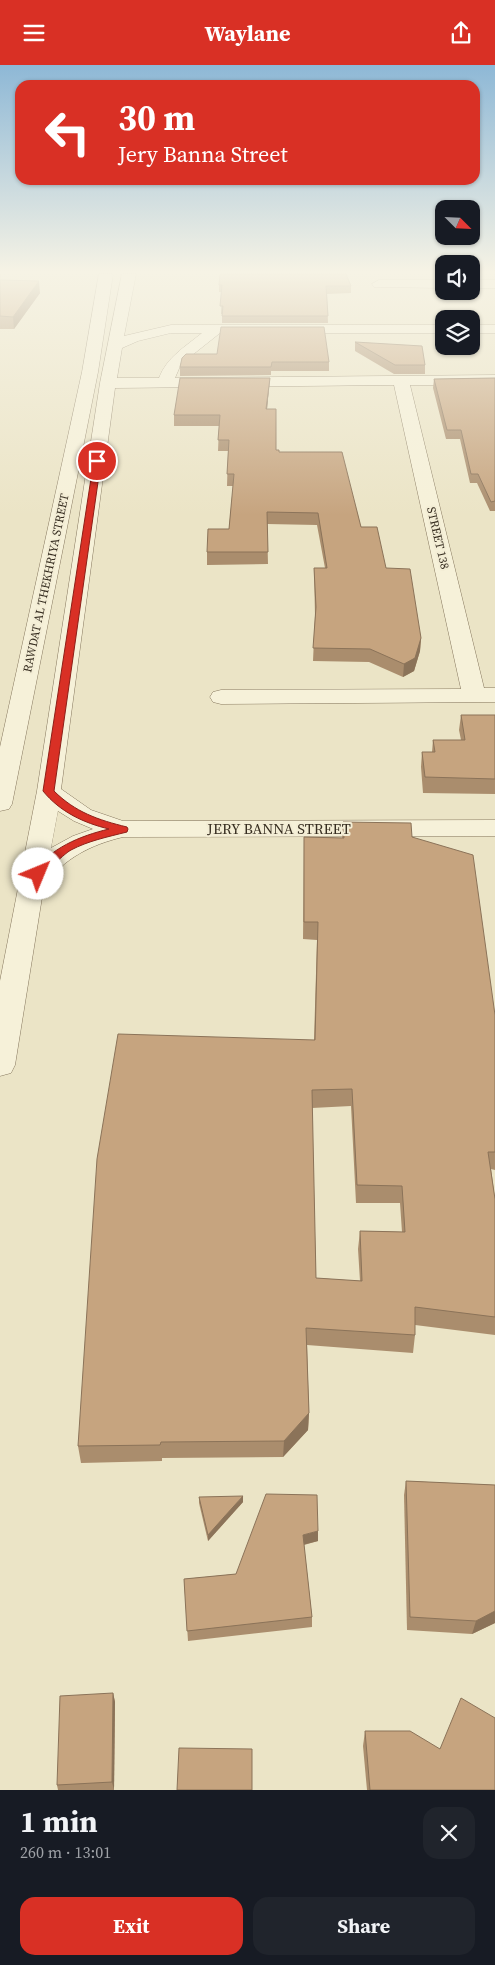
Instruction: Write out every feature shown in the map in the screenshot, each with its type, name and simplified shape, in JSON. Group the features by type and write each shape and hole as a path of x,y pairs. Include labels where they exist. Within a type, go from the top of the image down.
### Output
{"street":[{"name":"RAWDAT AL THEKHRIYA STREET","path":"0,804 3,775 92,354"},
{"name":"RAWDAT AL THEKHRIYA STREET","path":"0,1065 30,884 48,791 113,354"},
{"path":"165,383 171,367 184,354"},
{"path":"108,383 495,380"},
{"name":"STREET 138","path":"221,697 485,695 401,381"},
{"name":"JERY BANNA STREET","path":"48,791 61,804 78,815 99,824 123,829 495,828"},
{"name":"JERY BANNA STREET","path":"30,884 45,865 66,848 93,836 123,829"}],"building":[{"path":"186,354 328,354 329,362 272,362 271,367 180,367 182,358"},
{"path":"377,354 423,354 425,365 395,365"},
{"path":"180,378 270,378 266,409 276,409 276,450 279,450 279,452 342,452 361,527 377,527 386,568 410,569 421,638 415,658 404,664 370,649 313,648 316,607 314,568 327,568 318,513 267,512 268,552 207,552 208,529 229,529 234,474 227,474 229,440 218,440 220,415 174,415"},
{"path":"495,378 495,501 491,502 478,474 471,474 461,430 447,430 434,379"},
{"path":"461,715 495,715 495,779 425,777 422,752 435,752 433,740 465,740"},
{"path":"343,822 411,823 412,837 473,855 495,1015 495,1152 488,1152 495,1199 495,1317 415,1307 415,1335 306,1328 309,1413 284,1441 161,1442 160,1445 78,1446 97,1159 118,1034 315,1040 318,922 304,922 304,837 344,838","holes":["352,1089 357,1185 402,1186 405,1232 360,1231 362,1281 316,1278 312,1090"]},
{"path":"406,1481 495,1485 495,1611 476,1621 410,1617"},
{"path":"266,1494 317,1495 318,1531 303,1535 312,1617 187,1631 184,1579 236,1574"},
{"path":"243,1496 224,1517 208,1535 199,1497"},
{"path":"113,1693 112,1782 57,1785 60,1696"},
{"path":"461,1698 495,1718 495,1790 370,1790 365,1731 410,1731 440,1749"},
{"path":"179,1748 252,1749 252,1790 177,1790"}],"route":[{"path":"38,874 45,865 66,848 93,836 123,829 99,824 78,815 61,804 48,791 97,461"}]}
